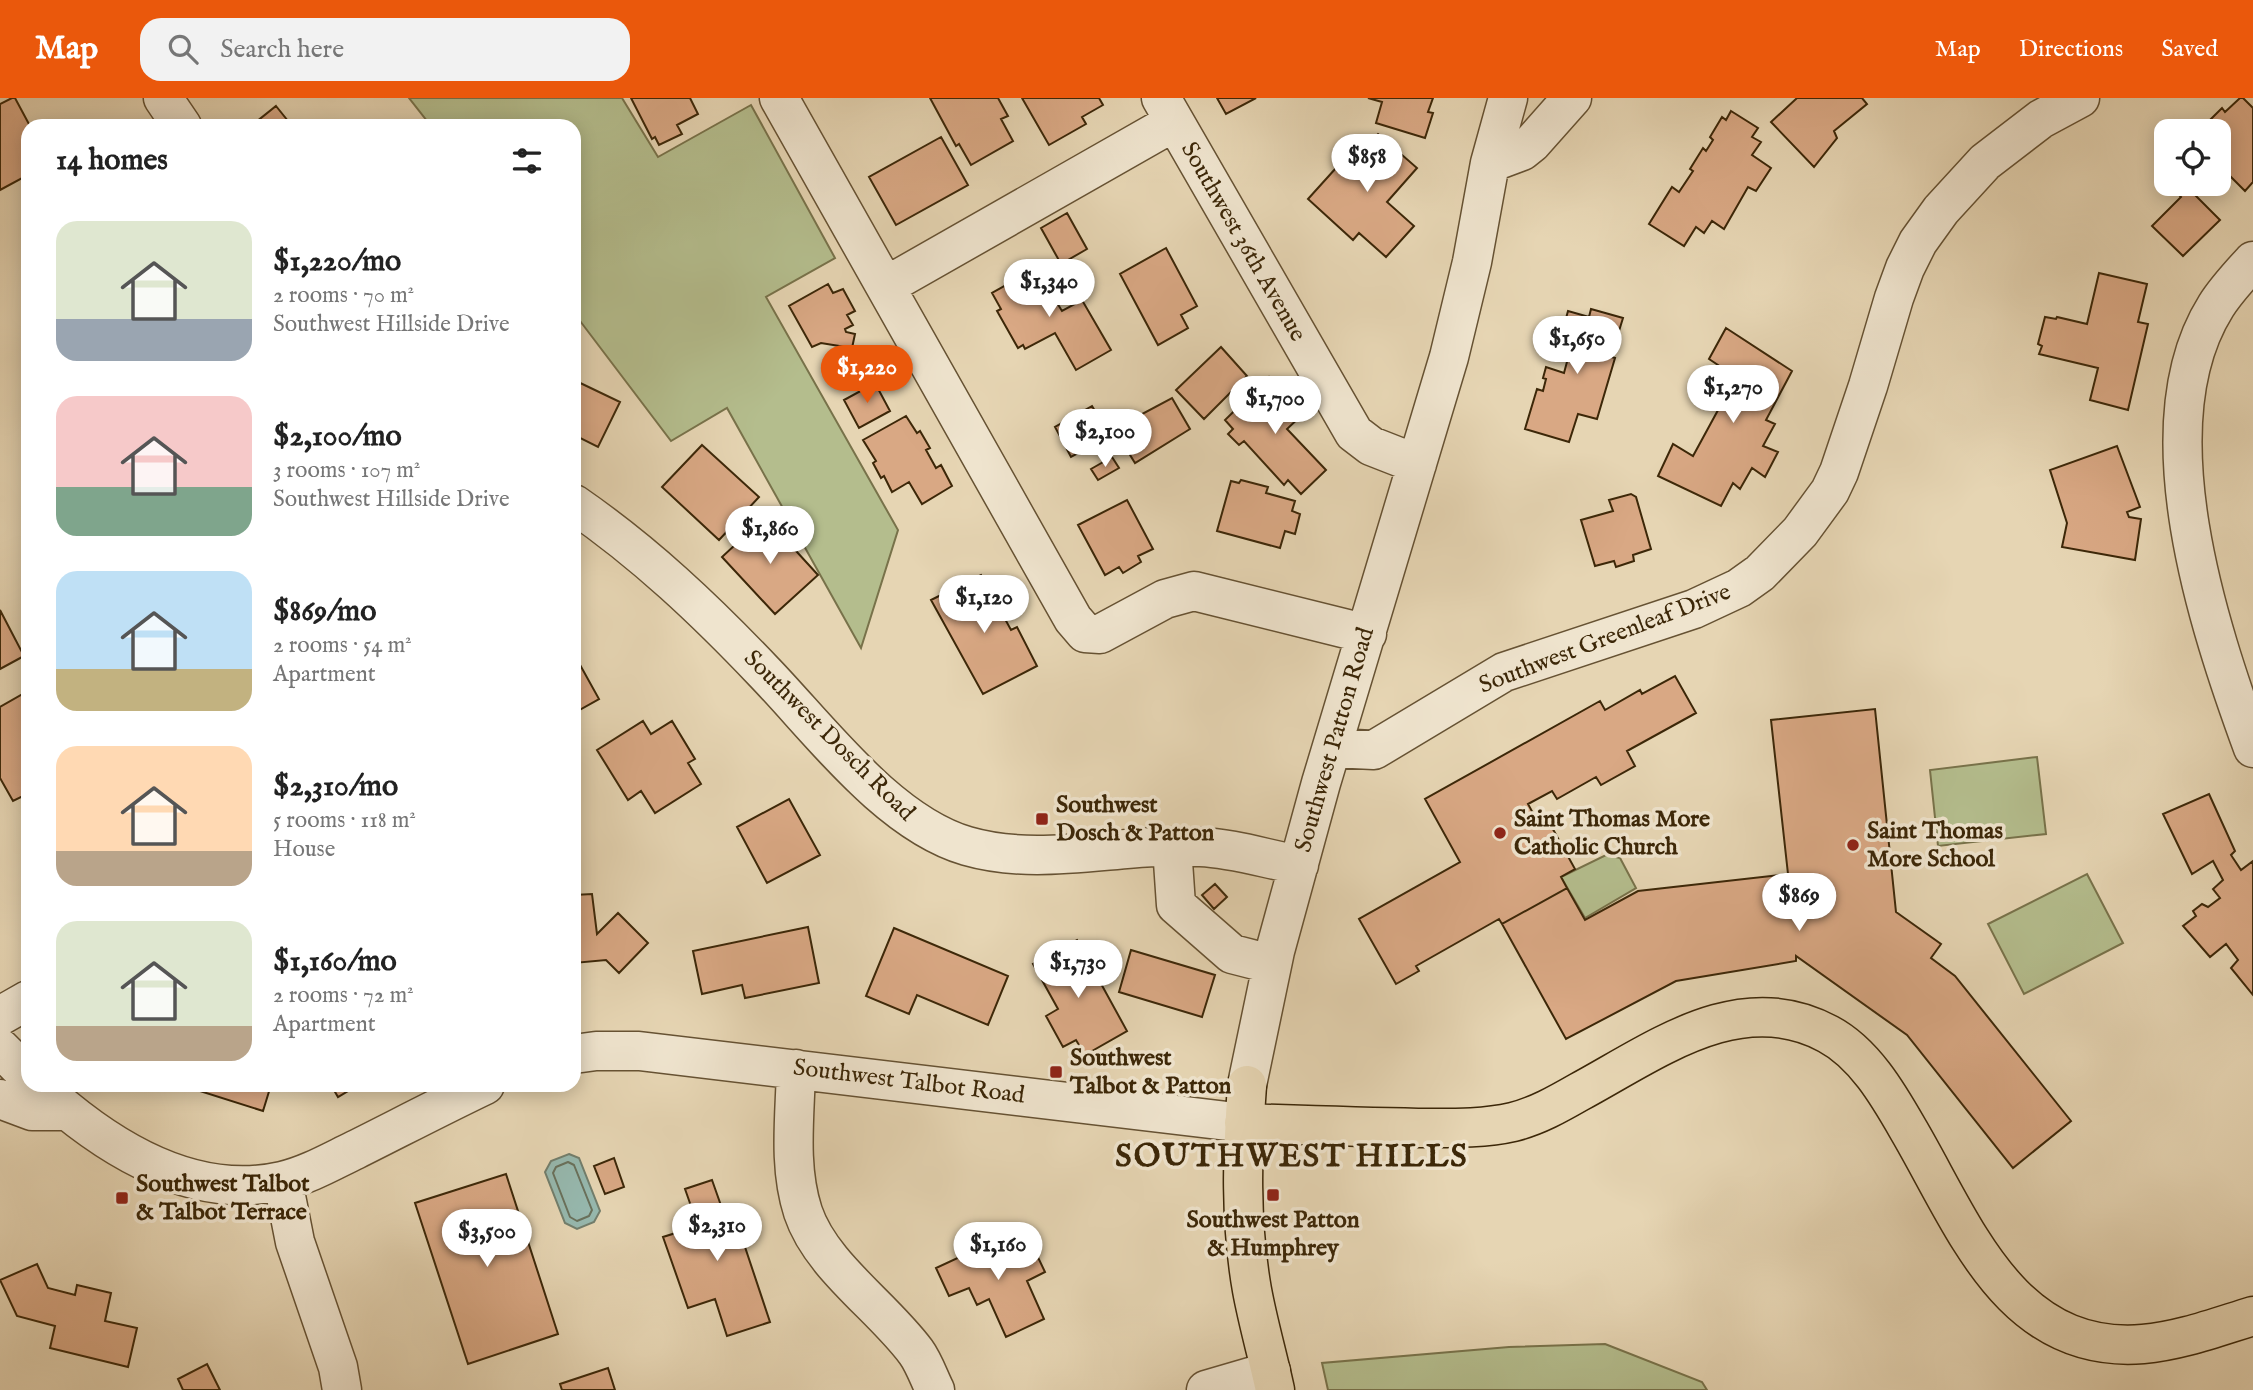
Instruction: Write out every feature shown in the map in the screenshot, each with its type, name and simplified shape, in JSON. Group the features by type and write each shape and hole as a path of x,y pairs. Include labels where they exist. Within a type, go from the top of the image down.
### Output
{"main road":[{"path":"1244,1123 1440,1128 1513,1122 1560,1103 1691,1031 1719,1021 1749,1016 1775,1017 1799,1022 1828,1034 1864,1064 1894,1104 1992,1273 2048,1325 2065,1334 2090,1341 2143,1344 2174,1339 2253,1316"},
{"name":"Southwest Patton Road","path":"1247,1085 1243,1199 1247,1250 1252,1291 1273,1380"}],"street":[{"path":"163,98 177,119"},
{"path":"779,98 1073,619 1085,633 1100,634 1165,599 1194,591 1367,634"},
{"name":"Southwest Patton Road","path":"1247,1085 1271,964 1298,866 1449,357 1472,262 1490,163 1508,98"},
{"path":"1490,163 1522,151 1572,98"},
{"name":"Southwest Greenleaf Drive","path":"1333,748 1374,750 1504,672 1703,605 1740,587 1775,559 1815,513 1835,481 1868,386 1894,298 1918,242 1941,211 1985,162 2041,119 2080,98"},
{"path":"886,286 1167,110"},
{"name":"Southwest 36th Avenue","path":"1167,110 1354,433 1371,446 1417,464"},
{"path":"2253,261 2216,306 2202,334 2192,364 2184,405 2182,441 2200,584 2215,640 2253,748"},
{"name":"Southwest Dosch Road","path":"581,509 635,548 683,590 868,782 918,825 934,833 971,847 1022,854 1200,846 1298,866"},
{"path":"1172,847 1176,905 1232,954 1271,964"},
{"path":"0,1016 21,1004"},
{"path":"0,1048 21,1069"},
{"name":"Southwest Talbot Road","path":"581,1053 639,1051 1244,1123"},
{"path":"796,1069 794,1168 803,1213 824,1252 888,1319 917,1354 935,1390"},
{"path":"46,1092 66,1111 107,1141 150,1164 222,1185 283,1181 314,1170 471,1092"},
{"path":"0,1100 32,1111 66,1111"},
{"path":"283,1181 295,1242 338,1367 342,1390"},
{"path":"1206,1390 1273,1380"}],"green space":[{"path":"409,98 622,98 658,157 751,105 835,258 766,297 898,530 861,648 727,408 671,441 581,322 581,119 426,119"},
{"path":"2037,757 2046,834 1938,846 1930,770"},
{"path":"1606,855 1620,858 1636,888 1585,918 1561,877"},
{"path":"2087,874 2123,943 2024,994 1988,924"},
{"path":"1605,1344 1702,1382 1707,1390 1328,1390 1322,1363 1509,1347"}],"water":[{"path":"569,1154 579,1158 600,1211 594,1222 577,1229 565,1223 545,1172 551,1161"}],"building":[{"path":"15,98 26,119 21,119 21,179 0,190 0,104"},
{"path":"631,98 690,98 698,114 677,125 682,134 659,145 655,137 652,139"},
{"path":"930,98 998,98 1008,116 1001,119 1013,141 971,165 959,144 956,146"},
{"path":"1022,98 1099,98 1103,105 1082,117 1086,124 1049,145"},
{"path":"1217,98 1256,98 1226,114"},
{"path":"1368,98 1433,98 1428,112 1433,113 1425,138 1376,123 1382,102"},
{"path":"1797,98 1862,98 1867,104 1834,131 1837,138 1814,167 1771,122"},
{"path":"2240,98 2253,108 2253,182 2245,191 2231,177 2231,119 2211,119 2222,108 2225,112"},
{"path":"276,106 286,119 260,119"},
{"path":"1731,111 1758,128 1752,137 1761,142 1752,155 1771,168 1756,191 1748,187 1724,229 1712,221 1704,233 1696,227 1684,246 1649,224 1672,187 1679,192 1693,171 1690,169 1703,148 1706,151 1713,140 1710,137 1722,117 1726,120"},
{"path":"1378,134 1417,168 1387,202 1414,226 1386,257 1359,233 1353,240 1308,199 1364,137 1370,142"},
{"path":"941,137 968,185 896,225 869,177"},
{"path":"2196,196 2220,220 2183,256 2152,226 2181,197"},
{"path":"1067,213 1087,249 1061,264 1041,228"},
{"path":"1166,248 1197,306 1181,315 1188,328 1158,345 1120,274"},
{"path":"1038,267 1049,287 1055,284 1060,295 1054,298 1062,311 1082,300 1111,350 1076,370 1055,333 1025,349 1023,345 1018,348 997,311 1001,309 992,293"},
{"path":"2099,273 2147,284 2138,322 2148,324 2128,410 2090,400 2098,368 2039,354 2042,346 2038,344 2045,317 2087,324"},
{"path":"828,284 833,293 843,289 855,311 847,315 853,325 845,329 846,332 855,334 852,348 821,343 812,347 789,306"},
{"path":"1591,309 1623,318 1611,357 1615,358 1597,419 1578,414 1569,442 1525,429 1537,389 1543,391 1546,367 1564,373 1571,347 1559,344 1568,311 1589,317"},
{"path":"1726,328 1792,371 1766,420 1775,424 1763,446 1778,452 1765,477 1752,468 1740,489 1733,483 1721,506 1658,476 1673,444 1693,456 1736,377 1709,359"},
{"path":"1221,347 1247,376 1204,419 1176,390"},
{"path":"1269,377 1303,414 1287,429 1326,470 1301,494 1288,480 1284,485 1244,441 1239,445 1228,434 1233,429 1225,420"},
{"path":"581,383 620,402 598,447 581,438"},
{"path":"875,383 890,411 859,428 844,400"},
{"path":"1172,398 1190,429 1135,463 1114,429"},
{"path":"1092,406 1110,436 1071,457 1055,427"},
{"path":"906,416 917,433 920,431 930,448 926,450 936,468 941,465 952,486 922,504 909,482 892,492 884,476 881,478 873,463 876,461 863,440"},
{"path":"702,445 759,497 719,540 662,487"},
{"path":"2117,446 2140,507 2127,512 2129,517 2141,519 2135,560 2062,547 2067,523 2050,470"},
{"path":"1112,457 1119,468 1098,480 1091,469"},
{"path":"1241,480 1268,487 1266,493 1295,501 1292,511 1300,514 1295,534 1285,531 1280,548 1217,531 1231,481 1239,483"},
{"path":"1631,494 1636,497 1651,549 1633,555 1634,561 1616,567 1614,561 1595,566 1581,520 1613,511 1609,500"},
{"path":"1127,500 1153,549 1138,556 1141,562 1123,573 1119,567 1105,575 1078,525"},
{"path":"765,517 818,575 775,614 722,557"},
{"path":"981,575 1011,630 1017,627 1037,666 983,694 931,600"},
{"path":"0,610 21,650 21,658 0,669"},
{"path":"581,667 599,699 581,709"},
{"name":"Saint Thomas More Catholic Church","path":"1675,676 1696,713 1627,751 1635,766 1601,785 1596,777 1557,799 1552,791 1528,804 1540,826 1549,822 1575,869 1561,877 1567,888 1502,924 1499,919 1416,966 1419,971 1396,984 1359,919 1460,862 1425,799 1600,701 1605,710 1640,690 1642,694"},
{"path":"21,695 21,797 13,801 0,778 0,707"},
{"path":"1875,709 1896,912 1941,944 1931,958 1955,976 2071,1121 2013,1168 1907,1035 1796,956 1796,961 1676,981 1566,1039 1502,924 1567,888 1585,920 1638,891 1788,874 1771,720"},
{"path":"643,721 651,734 672,721 695,759 688,763 701,784 655,813 641,791 628,800 597,750"},
{"path":"2209,794 2235,851 2231,855 2241,870 2253,861 2253,995 2231,968 2238,960 2226,944 2210,957 2183,926 2196,916 2193,911 2202,904 2208,907 2220,898 2213,889 2223,880 2213,861 2192,874 2163,814"},
{"path":"789,799 820,855 767,883 737,827"},
{"path":"1215,884 1227,897 1214,909 1202,895"},
{"path":"592,894 597,934 618,913 648,943 619,973 606,960 581,962 581,895"},
{"path":"808,927 819,983 745,998 742,985 702,994 693,951"},
{"path":"894,928 1008,976 988,1025 917,995 909,1014 866,996"},
{"path":"1077,940 1127,1031 1085,1055 1076,1040 1063,1047 1046,1016 1058,1009 1033,964"},
{"path":"1131,950 1215,975 1202,1017 1119,992"},
{"path":"203,1092 269,1092 263,1111"},
{"path":"614,1158 624,1187 605,1194 594,1166"},
{"path":"506,1174 558,1334 468,1364 415,1203"},
{"path":"712,1180 724,1214 733,1211 770,1322 727,1336 715,1299 688,1308 663,1237 698,1226 685,1189"},
{"path":"1007,1235 1017,1259 1035,1251 1045,1272 1027,1281 1044,1319 1006,1337 989,1299 977,1305 969,1288 949,1296 936,1268"},
{"path":"37,1264 48,1288 75,1295 77,1285 111,1293 105,1321 137,1328 128,1367 50,1348 55,1326 17,1316 0,1280"},
{"path":"207,1364 220,1390 183,1390 178,1379"},
{"path":"608,1368 615,1390 562,1390 560,1384"}],"place":[{"name":"Southwest Dosch & Patton","path":"1042,819"},
{"name":"Saint Thomas More Catholic Church","path":"1500,833"},
{"name":"Saint Thomas More School","path":"1853,845"},
{"name":"Southwest Talbot & Patton","path":"1056,1072"},
{"name":"Southwest Patton & Humphrey","path":"1273,1195"},
{"name":"Southwest Talbot & Talbot Terrace","path":"122,1198"}],"district":[{"name":"SOUTHWEST HILLS","path":"1292,1157"}]}
